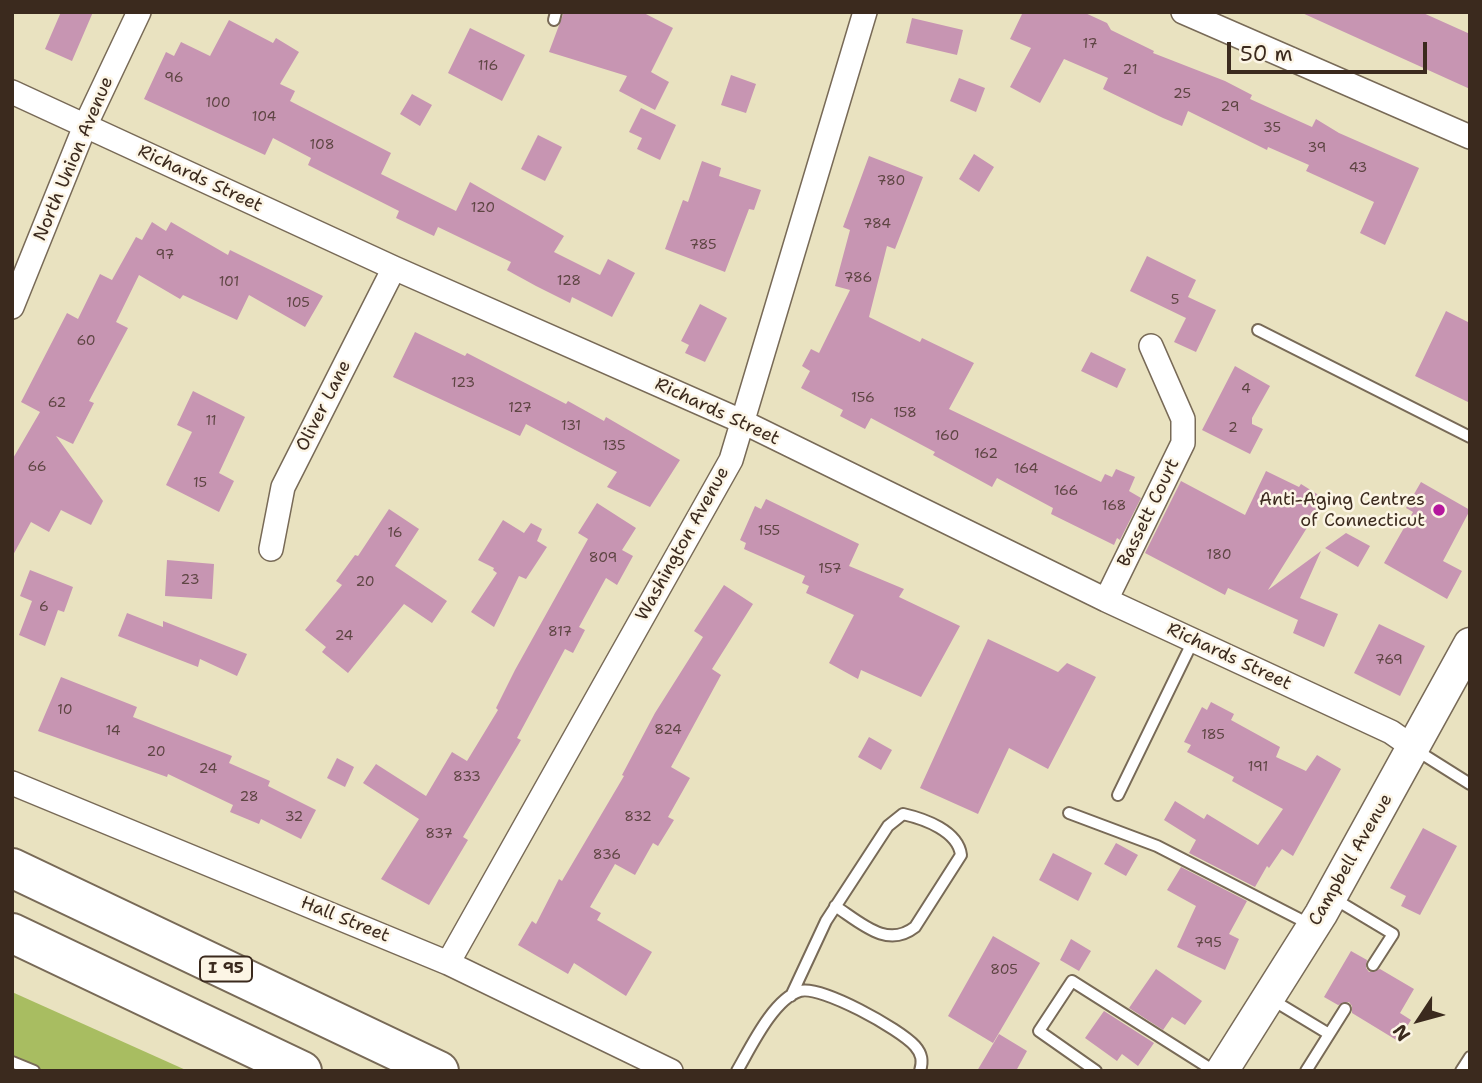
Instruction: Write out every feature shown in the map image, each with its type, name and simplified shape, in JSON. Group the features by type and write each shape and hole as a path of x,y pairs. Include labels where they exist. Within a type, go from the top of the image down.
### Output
{"highway":[{"name":"I 95","path":"12,868 439,1071"},
{"path":"12,933 302,1071"}],"main road":[{"name":"Campbell Avenue","path":"1223,1071 1314,926 1467,656"}],"street":[{"name":"North Union Avenue","path":"12,307 85,126 139,12"},
{"name":"Washington Avenue","path":"448,963 731,460 864,12"},
{"path":"1183,12 1470,137"},
{"name":"Richards Street","path":"12,92 394,268 741,421 1107,600 1391,732 1414,748"},
{"name":"Oliver Lane","path":"271,549 283,487 394,268"},
{"name":"Bassett Court","path":"1107,600 1183,443 1183,419 1151,346"},
{"name":"Hall Street","path":"12,783 448,963 671,1071"}],"lane":[{"path":"1258,330 1470,437"},
{"path":"1118,795 1193,640"},
{"path":"1414,748 1435,765 1470,784"},
{"path":"1069,813 1157,846 1314,926"},
{"path":"737,1071 766,1022 791,996 811,949 835,906 888,826 904,814 926,821 954,837 960,846 961,855 915,926 906,934 883,936 835,906"},
{"path":"1331,896 1393,934 1373,965"},
{"path":"1096,1071 1039,1031 1072,981 1214,1071"},
{"path":"791,996 807,990 821,992 888,1026 914,1044 920,1053 920,1071"},
{"path":"1268,998 1329,1034"},
{"path":"1306,1071 1345,1009"},
{"path":"1461,1071 1470,1057"},
{"path":"12,1062 34,1071"}],"green space":[{"path":"12,992 188,1071 12,1071"}],"building":[{"path":"61,12 93,12 72,61 45,49"},
{"path":"564,12 642,12 673,28 651,72 669,82 655,110 619,91 627,76 549,52"},
{"path":"1023,12 1083,12 1107,23 1111,30 1154,51 1153,53 1225,81 1252,95 1250,99 1312,127 1316,119 1339,133 1419,168 1385,245 1360,233 1374,202 1306,171 1309,165 1268,147 1267,150 1188,111 1182,126 1103,89 1108,78 1064,59 1040,103 1010,87 1031,48 1010,39"},
{"path":"1300,12 1421,12 1470,34 1470,89"},
{"path":"912,18 963,30 957,55 906,43"},
{"path":"229,20 273,43 276,38 299,52 280,84 295,91 290,101 391,153 381,174 456,211 470,182 564,236 554,252 600,275 608,259 635,273 612,317 572,297 570,303 536,286 507,270 511,262 438,227 434,236 396,218 399,211 308,165 311,158 273,138 265,155 144,99 166,52 174,56 181,42 210,56"},
{"path":"470,28 525,55 502,101 448,73"},
{"path":"731,75 756,84 746,113 721,105"},
{"path":"959,78 985,88 976,112 950,101"},
{"path":"412,94 432,105 420,126 400,114"},
{"path":"641,108 676,125 660,160 637,149 642,138 629,132"},
{"path":"538,135 562,147 545,181 521,169"},
{"path":"974,154 994,167 979,192 959,179"},
{"path":"869,156 923,177 895,249 887,246 869,317 920,342 922,338 974,363 949,409 1101,482 1105,474 1112,477 1116,469 1135,477 1129,491 1141,498 1120,540 1117,538 1114,545 1051,514 1053,508 997,478 992,487 933,455 935,452 871,418 865,429 840,416 843,410 801,388 810,371 802,366 811,349 819,353 850,290 835,286 850,230 843,227"},
{"path":"702,161 721,168 719,176 761,190 754,210 749,209 725,272 665,249 683,200 688,202"},
{"path":"152,222 166,231 171,222 228,255 230,250 323,296 305,327 249,295 237,320 183,295 180,299 139,275 116,322 128,328 89,401 94,403 73,444 56,436 103,501 91,525 61,510 49,532 31,522 12,557 12,460 40,412 21,402 67,313 78,319 100,274 112,280 136,237 142,240"},
{"path":"1147,256 1196,280 1188,297 1216,310 1196,352 1174,342 1186,318 1130,291"},
{"path":"700,304 727,318 705,362 685,353 689,345 681,341"},
{"path":"1446,311 1470,323 1470,403 1415,376"},
{"path":"415,332 465,356 467,353 604,421 606,417 680,460 650,507 607,487 617,472 526,424 520,436 393,377"},
{"path":"1091,352 1126,369 1117,388 1081,371"},
{"path":"1235,366 1270,386 1252,418 1252,424 1263,429 1250,454 1202,430"},
{"path":"193,391 245,417 219,473 234,481 219,512 166,485 192,432 177,425"},
{"path":"1266,471 1299,487 1301,484 1325,499 1268,590 1321,551 1300,598 1338,614 1324,647 1293,633 1298,620 1228,588 1225,595 1145,553 1181,481 1245,515"},
{"path":"1421,482 1470,510 1443,561 1462,571 1447,599 1384,563 1413,512 1406,508"},
{"path":"766,499 859,544 849,566 904,589 899,597 960,626 921,697 861,670 858,679 829,663 854,615 806,593 809,586 802,583 805,576 744,549 746,543 740,540 755,506 761,509"},
{"path":"597,503 636,528 622,550 633,556 617,585 606,578 579,627 585,630 573,653 565,649 517,738 521,740 463,837 468,840 429,905 381,879 419,819 363,783 376,764 426,796 452,752 467,761 498,710 496,708 515,670 588,539 578,533"},
{"path":"389,509 419,529 395,566 447,601 432,623 404,604 348,673 322,652 326,647 305,630 342,585 336,581 355,555 358,556"},
{"path":"503,520 524,533 531,523 542,529 537,541 547,547 526,579 519,576 494,627 471,612 497,573 494,568 478,560"},
{"path":"1346,533 1370,546 1358,567 1325,548"},
{"path":"167,560 214,564 212,599 165,596"},
{"path":"30,570 73,587 64,612 58,610 45,646 19,635 32,601 20,596"},
{"path":"724,585 753,604 712,669 721,675 671,767 690,778 668,817 674,820 658,846 653,843 635,875 615,864 590,907 601,913 597,920 652,952 626,996 574,963 568,974 518,945 532,921 536,924 559,879 562,881 624,776 622,775 655,713 703,637 694,631"},
{"path":"127,613 163,627 163,621 247,654 237,676 200,659 198,667 118,636"},
{"path":"1379,624 1425,646 1400,696 1354,673"},
{"path":"988,639 1058,672 1067,663 1096,677 1048,769 1009,748 978,814 920,788"},
{"path":"61,677 137,707 133,717 232,756 229,763 270,781 268,786 316,810 301,839 261,819 259,824 230,812 233,805 168,774 167,777 38,731"},
{"path":"1211,702 1234,714 1231,720 1280,747 1276,757 1306,771 1317,755 1341,769 1293,856 1282,849 1269,868 1267,866 1255,887 1189,853 1196,840 1164,820 1175,801 1204,819 1207,814 1258,845 1283,809 1232,781 1234,777 1187,752 1191,745 1184,742 1202,707 1207,710"},
{"path":"869,737 892,750 881,770 858,757"},
{"path":"337,758 354,767 345,787 327,778"},
{"path":"1423,828 1457,846 1420,915 1401,906 1406,896 1390,888"},
{"path":"1116,843 1138,855 1126,876 1104,864"},
{"path":"1053,853 1092,873 1078,901 1039,880"},
{"path":"1181,867 1247,901 1229,934 1239,939 1225,970 1177,947 1196,906 1167,890"},
{"path":"993,936 1040,963 993,1043 948,1016"},
{"path":"1071,939 1091,951 1079,971 1060,960"},
{"path":"1351,951 1367,960 1366,968 1369,972 1380,969 1414,989 1400,1013 1411,1020 1398,1041 1352,1013 1349,1002 1338,1005 1324,997"},
{"path":"1156,969 1202,1001 1185,1025 1172,1017 1163,1030 1129,1008"},
{"path":"1104,1011 1154,1043 1138,1066 1122,1054 1117,1061 1085,1038"},
{"path":"999,1034 1027,1051 1016,1071 977,1071"}],"place":[{"name":"Anti-Aging Centres of Connecticut","path":"1439,510"}]}
